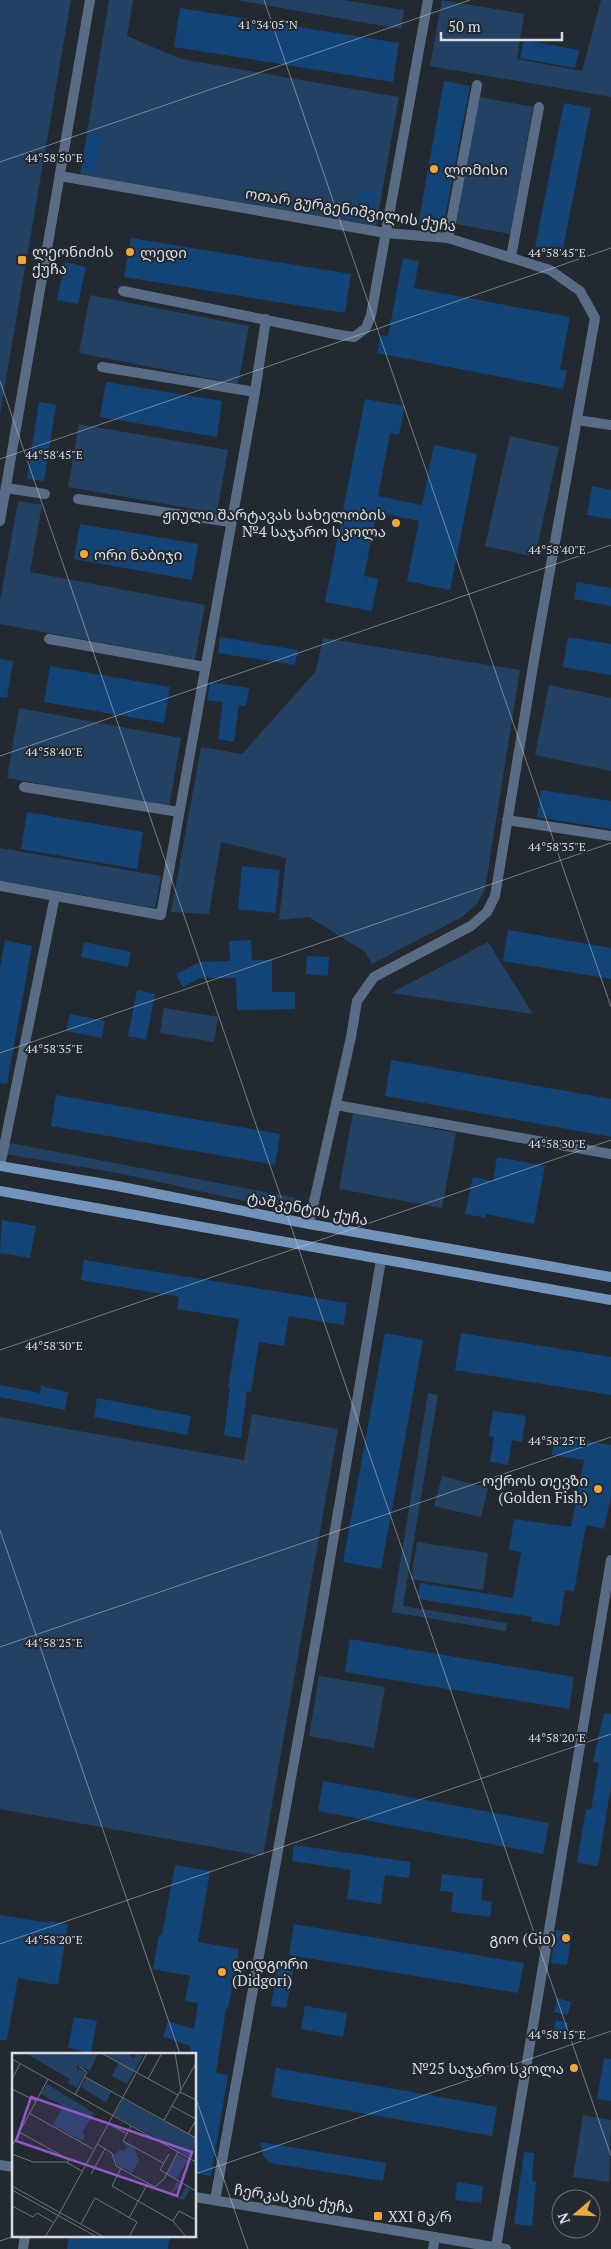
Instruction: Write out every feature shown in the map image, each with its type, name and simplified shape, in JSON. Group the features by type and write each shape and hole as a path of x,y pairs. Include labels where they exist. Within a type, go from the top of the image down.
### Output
{"main road":[{"name":"ტაშკენტის ქუჩა","path":"0,1166 117,1186 309,1224 611,1277"},
{"path":"0,1190 611,1300"}],"street":[{"path":"0,521 90,0"},
{"path":"123,291 354,337 366,328 371,315 428,0"},
{"path":"448,238 477,86"},
{"path":"511,257 539,106"},
{"name":"ოთარ გურგენიშვილის ქუჩა","path":"60,176 386,233 448,238 550,270 580,291 595,318 495,896 487,912 471,926 374,976 357,1001 309,1224"},
{"path":"0,886 161,915 266,319"},
{"path":"102,367 254,392"},
{"path":"577,420 611,425"},
{"path":"6,488 45,494"},
{"path":"78,499 230,522"},
{"path":"49,640 205,667"},
{"path":"24,787 179,812"},
{"path":"507,820 611,836"},
{"path":"0,1166 55,896"},
{"path":"336,1105 611,1154"},
{"path":"215,2200 322,1606 381,1260"},
{"path":"501,2248 611,1560"},
{"name":"ჩერკასკის ქუჩა","path":"196,2197 501,2248"},
{"path":"23,2249 25,2236"},
{"path":"433,2249 435,2237"}],"shaded area":[{"path":"0,0 71,0 0,414"},
{"path":"109,0 133,0 127,36 181,59 399,97 376,226 80,175"},
{"path":"236,0 343,0 404,10 401,29"},
{"path":"442,0 524,14 517,59 582,71 601,0 611,0 611,97 430,66"},
{"path":"479,97 533,107 510,234 456,224"},
{"path":"90,295 249,326 238,384 79,353"},
{"path":"79,424 228,450 217,513 68,487"},
{"path":"510,436 559,447 535,557 485,546"},
{"path":"18,501 42,505 30,572 205,605 195,660 0,624 0,601"},
{"path":"323,638 520,670 485,889 477,904 462,917 372,964 365,952 309,917 279,920 286,858 221,842 209,914 171,912 201,747 242,754 316,671"},
{"path":"549,685 611,698 611,771 535,755"},
{"path":"19,708 181,738 169,807 7,778"},
{"path":"0,848 161,876 155,908 0,881"},
{"path":"488,942 533,1014 391,993"},
{"path":"164,1008 218,1017 214,1042 160,1033"},
{"path":"353,1113 456,1133 442,1208 339,1189"},
{"path":"0,1141 301,1199 299,1213 123,1174 0,1153"},
{"path":"428,1393 438,1395 403,1606 507,1623 506,1631 392,1612"},
{"path":"252,1414 338,1429 263,1856 0,1809 0,1417 244,1460"},
{"path":"442,1476 488,1488 481,1517 434,1506"},
{"path":"417,1542 488,1553 483,1590 411,1579"},
{"path":"319,1676 385,1687 374,1748 309,1736"},
{"path":"583,2115 611,2120 609,2182 573,2177"}],"building":[{"path":"180,8 399,43 393,82 174,47"},
{"path":"524,40 579,50 575,68 520,58"},
{"path":"444,81 470,86 443,229 418,225"},
{"path":"564,103 591,108 562,253 535,247"},
{"path":"88,132 103,135 96,172 82,170"},
{"path":"359,189 376,191 372,222 345,218 347,204 357,205"},
{"path":"131,238 351,274 345,313 124,277"},
{"path":"403,258 419,261 414,288 570,317 560,369 567,371 563,389 377,353 381,335 388,337"},
{"path":"65,262 86,267 78,304 57,300"},
{"path":"106,382 222,401 217,437 100,417"},
{"path":"365,399 405,406 399,435 390,433 378,496 422,505 434,445 477,454 450,590 407,581 419,521 377,512 364,576 378,579 372,611 325,602"},
{"path":"39,402 56,405 44,481 27,479"},
{"path":"592,486 611,490 611,519 587,515"},
{"path":"80,524 198,544 192,580 74,559"},
{"path":"577,582 611,588 611,606 574,599"},
{"path":"220,637 298,650 295,665 218,653"},
{"path":"568,637 611,644 611,675 563,667"},
{"path":"0,659 13,661 7,698 0,697"},
{"path":"50,666 170,687 164,723 44,702"},
{"path":"210,682 249,688 246,706 239,705 234,742 218,739 223,702 207,700"},
{"path":"541,790 611,801 611,829 537,817"},
{"path":"27,812 143,832 137,869 21,849"},
{"path":"242,866 280,870 275,913 238,909"},
{"path":"508,930 611,948 611,979 503,961"},
{"path":"5,940 32,946 7,1084 0,1083 0,969"},
{"path":"251,940 252,960 272,960 272,992 295,992 295,1009 237,1010 236,978 200,978 183,987 176,974 200,962 230,961 229,941"},
{"path":"84,942 131,952 128,967 81,957"},
{"path":"307,956 329,957 328,976 306,974"},
{"path":"137,990 155,994 146,1040 128,1036"},
{"path":"70,1014 105,1021 102,1038 66,1031"},
{"path":"391,1060 611,1099 611,1137 385,1096"},
{"path":"56,1095 280,1134 275,1165 51,1126"},
{"path":"497,1157 545,1166 534,1224 486,1214 486,1218 465,1214 473,1177 493,1181"},
{"path":"2,1220 36,1226 30,1258 0,1253"},
{"path":"84,1260 347,1303 344,1325 289,1316 284,1346 259,1342 251,1392 247,1391 241,1438 224,1435 230,1388 228,1388 239,1319 177,1309 179,1297 81,1280"},
{"path":"385,1333 423,1340 381,1569 343,1562"},
{"path":"461,1333 611,1357 611,1395 455,1370"},
{"path":"0,1385 40,1393 41,1386 68,1392 65,1410 0,1397"},
{"path":"97,1398 191,1416 187,1435 94,1417"},
{"path":"493,1411 526,1416 522,1442 512,1440 508,1465 490,1462 494,1437 489,1436"},
{"path":"554,1436 611,1445 611,1496 604,1529 586,1525 574,1592 565,1590 559,1626 531,1621 532,1617 418,1599 420,1583 513,1598 521,1552 509,1550 514,1519 571,1527 584,1460 552,1455"},
{"path":"350,1639 574,1677 569,1709 345,1672"},
{"path":"604,1713 611,1714 611,1786 598,1866 577,1863 586,1809 591,1810 599,1763 593,1762"},
{"path":"323,1781 549,1823 543,1854 318,1811"},
{"path":"294,1845 411,1862 409,1878 385,1875 381,1904 347,1899 351,1870 292,1861"},
{"path":"175,1865 210,1871 198,1942 239,1949 228,2009 226,2009 216,2073 228,2075 211,2176 196,2173 196,2053 190,2053 191,2046 163,2037 168,2021 194,2029 198,2003 185,2001 190,1976 153,1969 159,1935 162,1935"},
{"path":"442,1874 483,1879 481,1900 492,1902 490,1917 451,1912 453,1892 440,1891"},
{"path":"0,1915 49,1923 49,1921 68,1924 58,1985 18,1978 7,2040 0,2040"},
{"path":"294,1924 524,1963 518,1993 289,1955"},
{"path":"556,1930 572,1932 567,1965 551,1963"},
{"path":"278,1964 294,1966 286,2008 271,2006"},
{"path":"557,1998 571,2002 568,2015 554,2012"},
{"path":"305,2006 347,2013 343,2037 301,2029"},
{"path":"74,2017 97,2021 91,2053 68,2048"},
{"path":"556,2020 568,2023 565,2037 553,2034"},
{"path":"604,2059 611,2059 611,2101 597,2099"},
{"path":"276,2068 497,2107 492,2136 271,2097"},
{"path":"260,2142 386,2163 383,2181 270,2163 263,2156"},
{"path":"524,2152 534,2153 532,2181 536,2182 532,2226 514,2224"},
{"path":"457,2182 483,2186 481,2203 455,2200"},
{"path":"69,2236 170,2236 168,2249 67,2249"}],"place":[{"name":"ლომისი","path":"434,169"},
{"name":"ლედი","path":"130,252"},
{"name":"ლეონიძის ქუჩა","path":"22,260"},
{"name":"ჟიული შარტავას სახელობის №4 საჯარო სკოლა","path":"396,523"},
{"name":"ორი ნაბიჯი","path":"84,554"},
{"name":"ოქროს თევზი (Golden Fish)","path":"598,1489"},
{"name":"გიო (Gio)","path":"566,1938"},
{"name":"დიდგორი (Didgori)","path":"222,1972"},
{"name":"№25 საჯარო სკოლა","path":"574,2068"},
{"name":"XXI მკ/რ","path":"378,2216"}]}
